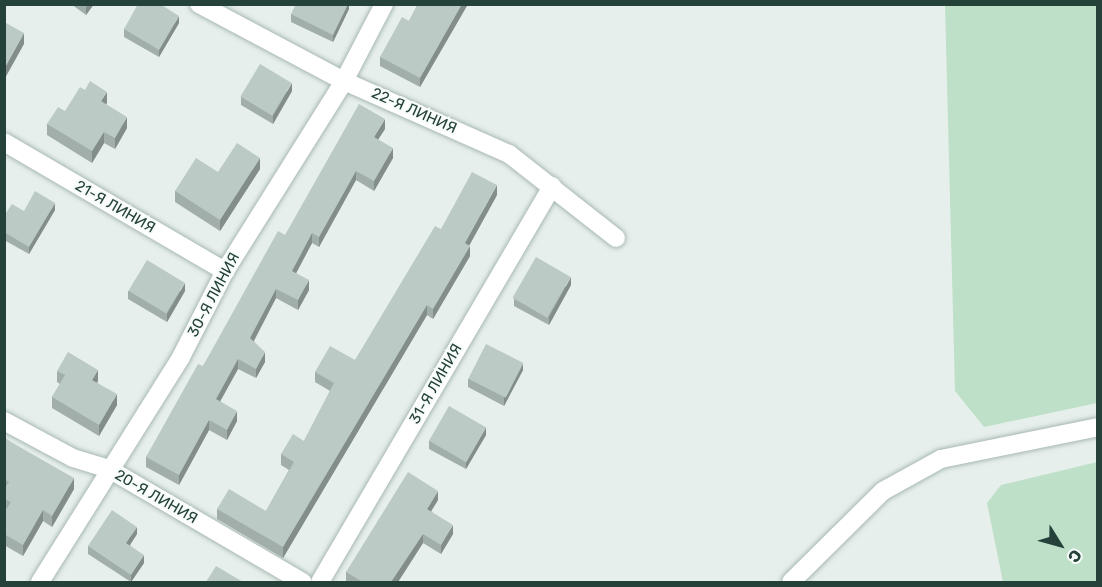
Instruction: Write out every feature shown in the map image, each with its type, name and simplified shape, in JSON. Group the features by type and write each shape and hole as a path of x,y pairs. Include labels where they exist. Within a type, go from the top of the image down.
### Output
{"street":[{"name":"22-Я ЛИНИЯ","path":"199,4 344,81 509,154 616,238"},
{"name":"30-Я ЛИНИЯ","path":"40,582 180,357 225,271 344,81 384,4"},
{"name":"21-Я ЛИНИЯ","path":"4,142 225,271"},
{"name":"31-Я ЛИНИЯ","path":"320,582 552,186"},
{"name":"20-Я ЛИНИЯ","path":"4,421 73,458 109,469 302,582"},
{"path":"792,582 883,491 941,459 1098,427"}],"green space":[{"path":"945,5 1097,5 1097,403 984,427 955,391"},
{"path":"1097,462 1097,582 1003,582 987,503 1001,485"}],"building":[{"path":"138,4 160,4 179,16 159,50 124,29"},
{"path":"296,4 348,4 333,35 291,14"},
{"path":"418,4 462,4 420,78 380,57 402,17 409,21"},
{"path":"6,23 24,33 4,69 4,25"},
{"path":"260,64 292,83 272,116 240,97"},
{"path":"90,81 107,92 101,101 127,117 115,138 104,132 92,151 47,124 58,107 65,111 80,87 85,90"},
{"path":"359,104 385,119 374,137 393,148 374,181 356,171 319,237 312,233 292,271 309,280 298,300 276,289 250,338 265,352 256,369 238,359 216,399 237,411 227,430 209,420 179,475 146,457 198,364 203,366 278,231 285,235"},
{"path":"237,143 260,158 220,220 175,191 196,158 218,172"},
{"path":"472,172 497,185 465,243 470,246 433,309 427,305 283,547 217,509 229,489 266,511 294,462 281,454 293,434 304,441 334,383 315,372 330,346 355,360 435,226 441,229"},
{"path":"35,191 55,203 29,247 4,232 4,216 12,204 24,211"},
{"path":"536,257 571,277 547,318 512,298"},
{"path":"147,260 185,283 166,314 128,291"},
{"path":"486,344 523,363 506,398 468,379"},
{"path":"68,352 98,370 92,380 117,394 99,425 52,397 65,375 57,371"},
{"path":"449,406 486,428 466,462 429,441"},
{"path":"4,438 74,478 52,516 43,510 23,545 4,534 4,513 11,502 4,499 4,489 9,482 4,479"},
{"path":"408,472 438,491 427,509 453,525 441,545 423,534 391,582 363,582 346,572"},
{"path":"112,510 137,527 126,543 144,555 131,575 88,546"},
{"path":"216,566 243,582 206,582"}]}
